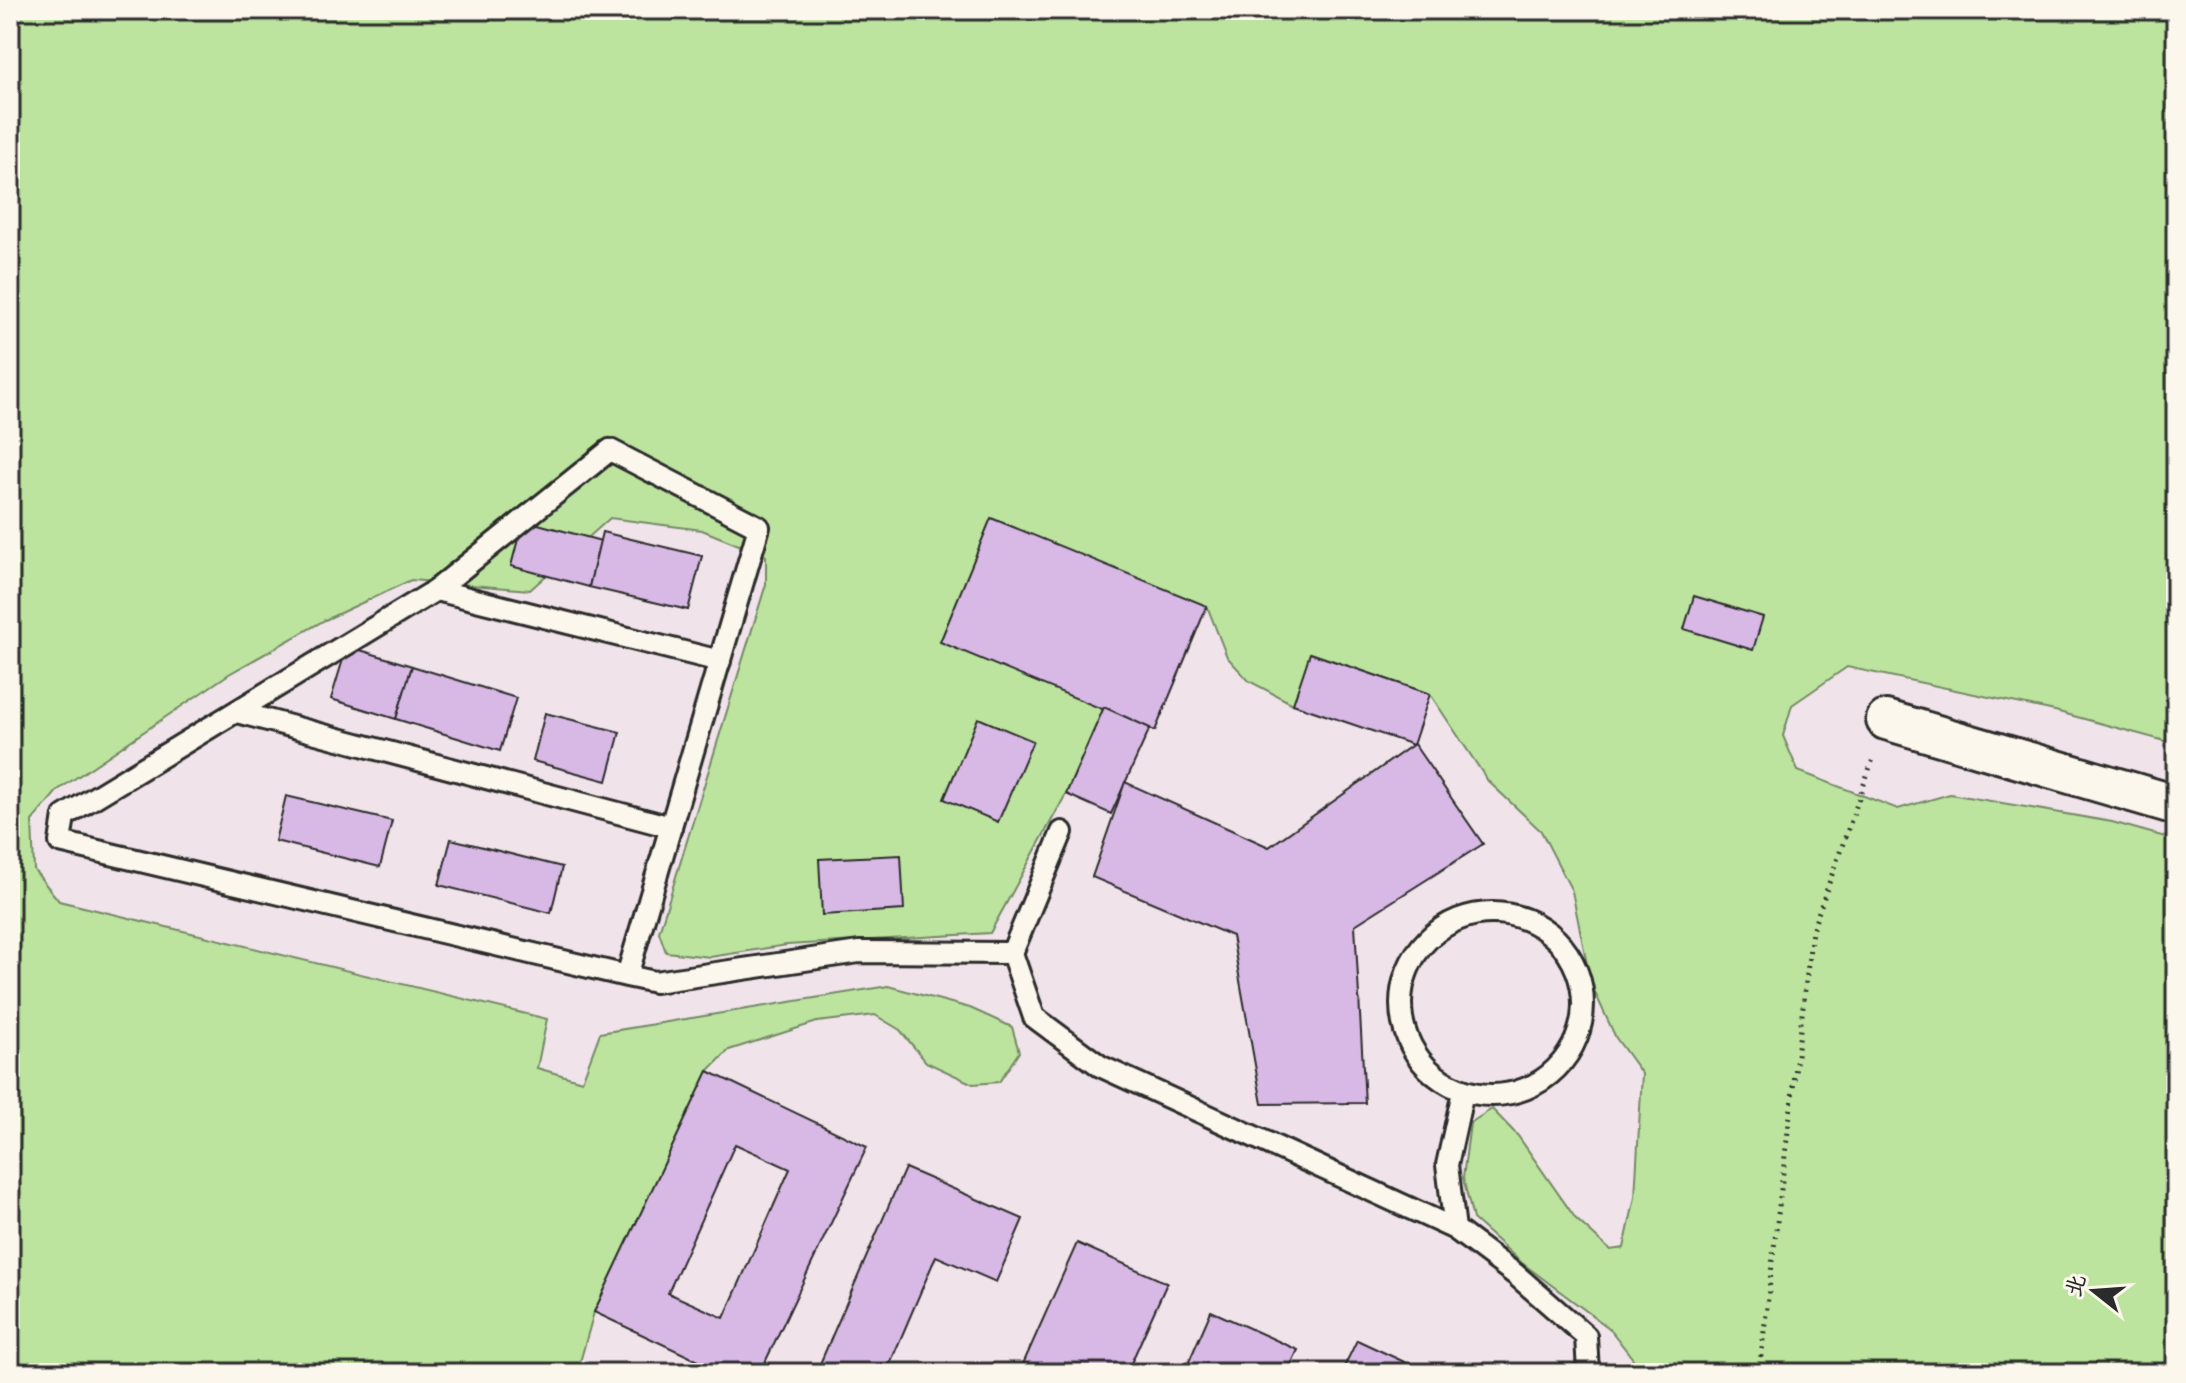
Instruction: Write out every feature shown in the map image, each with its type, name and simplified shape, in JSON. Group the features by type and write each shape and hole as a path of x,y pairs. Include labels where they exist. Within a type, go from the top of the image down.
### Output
{"street":[{"path":"1886,720 2176,805"}],"lane":[{"path":"627,976 759,527 610,450 436,590 64,816 60,842 627,976 655,982 859,952 1012,953"},
{"path":"436,590 720,661"},
{"path":"237,712 671,827"},
{"path":"1062,832 1012,953 1034,1017 1100,1066 1455,1229 1515,1274 1586,1336 1588,1373"},
{"path":"1484,912 1520,916 1551,934 1573,962 1583,997 1579,1032 1561,1064 1533,1086 1499,1096 1463,1092 1432,1075 1410,1047 1400,1011 1404,976 1422,944 1450,922 1484,912"},
{"path":"1455,1229 1447,1165 1463,1092"}],"path":[{"path":"1759,1373 1812,931 1886,720"}],"green space":[{"path":"10,10 2176,10 2176,744 2055,711 1847,667 1792,705 1783,736 1798,771 1898,809 1950,794 2112,822 2176,840 2176,1373 1640,1373 1640,1368 1609,1328 1522,1263 1473,1219 1463,1178 1470,1123 1492,1109 1518,1136 1576,1219 1610,1250 1624,1248 1635,1197 1642,1074 1616,1038 1591,984 1572,891 1541,831 1488,781 1430,694 1311,653 1293,704 1249,681 1227,657 1207,606 1104,707 1066,794 990,933 787,945 710,957 666,952 659,932 766,584 766,556 702,530 610,518 530,590 411,580 325,620 229,674 58,790 32,821 34,870 59,901 547,1019 537,1068 582,1081 600,1033 888,986 970,1008 1012,1027 1019,1052 999,1082 973,1084 926,1062 900,1030 875,1015 817,1022 729,1050 708,1071 594,1312 577,1373 10,1373"}],"building":[{"path":"991,518 1207,606 1155,731 940,642"},
{"path":"523,520 601,541 589,587 511,566"},
{"path":"602,532 702,556 688,610 589,587"},
{"path":"1694,596 1763,617 1753,650 1684,629"},
{"path":"347,646 412,666 396,719 331,699"},
{"path":"1310,653 1430,694 1413,745 1293,704"},
{"path":"412,666 516,698 500,751 396,719"},
{"path":"1104,707 1150,728 1111,814 1066,794"},
{"path":"545,713 620,732 607,781 533,761"},
{"path":"978,718 1033,741 998,822 944,799"},
{"path":"1414,744 1483,844 1355,925 1365,1103 1262,1104 1232,936 1092,877 1125,782 1269,847"},
{"path":"286,796 392,821 380,867 275,841"},
{"path":"451,839 562,867 551,913 439,885"},
{"path":"901,855 904,910 822,915 819,859"},
{"path":"708,1071 867,1147 760,1373 724,1373 594,1312","holes":["735,1144 790,1169 724,1318 668,1293"]},
{"path":"905,1168 1023,1219 996,1282 936,1256 886,1373 816,1373"},
{"path":"1077,1243 1167,1283 1128,1370 1135,1373 1019,1373"},
{"path":"1211,1311 1298,1350 1287,1373 1184,1373"},
{"path":"1357,1340 1428,1373 1341,1373"}]}
